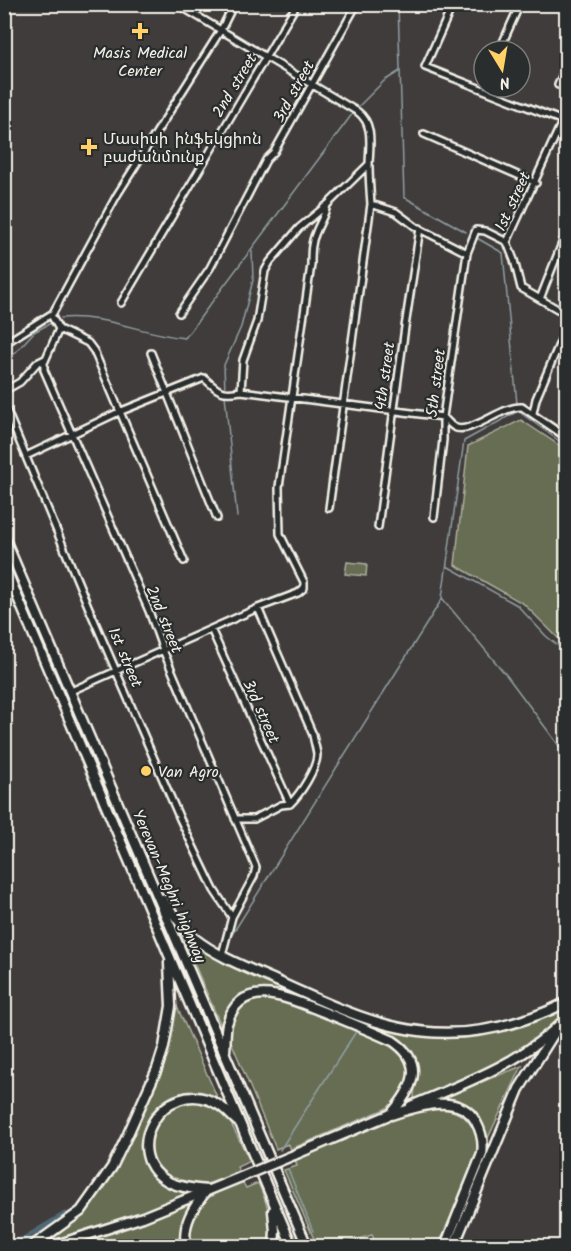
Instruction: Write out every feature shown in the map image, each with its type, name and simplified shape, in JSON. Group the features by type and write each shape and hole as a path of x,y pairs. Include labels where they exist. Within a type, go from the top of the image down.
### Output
{"main road":[{"name":"Yerevan-Meghri highway","path":"4,537 307,1246"},
{"name":"Yerevan-Meghri highway","path":"4,565 292,1246"},
{"path":"156,892 164,900 179,924 195,939 222,955 335,1007 396,1028 419,1033 462,1033 500,1027 567,1002"},
{"path":"32,1246 81,1211 112,1167 128,1134 165,1047 171,1006 168,957"},
{"path":"225,1053 227,1026 235,1008 242,1001 263,993 276,994 307,1005 393,1041 406,1052 413,1071 411,1085 404,1100 390,1115"},
{"path":"53,1246 112,1228 390,1115 513,1060 567,1018"},
{"path":"454,1246 519,1089 558,1027"},
{"path":"207,1191 170,1183 152,1167 146,1142 150,1125 170,1102 197,1097 220,1105 241,1125"},
{"path":"390,1115 428,1104 450,1105 461,1107 472,1115 481,1131 482,1154 445,1246"},
{"path":"186,1246 185,1226 190,1212 207,1191"},
{"path":"272,1201 274,1246"}],"street":[{"path":"177,4 358,112 363,116 372,139 369,164 371,204 329,508"},
{"path":"4,344 51,315 117,195 234,4"},
{"name":"2nd street","path":"120,303 297,4"},
{"name":"3rd street","path":"179,313 213,261 266,160 274,152 357,4"},
{"path":"453,4 425,67 472,83"},
{"path":"504,39 520,4"},
{"path":"558,85 567,67"},
{"path":"511,99 562,121"},
{"name":"1st street","path":"567,113 507,242 521,288 567,314"},
{"path":"424,134 536,183"},
{"path":"242,391 243,360 257,321 259,297 265,271 299,228 327,205 369,164"},
{"path":"371,204 396,212 416,227 467,253 476,230 485,231 507,242"},
{"path":"71,691 258,608 298,593 304,588 304,582 280,534 279,487 311,265 310,250 327,205"},
{"name":"4th street","path":"378,527 420,228"},
{"path":"540,299 567,233"},
{"name":"5th street","path":"434,517 443,440 443,417 467,253"},
{"path":"51,315 59,329 88,343 94,351 184,561"},
{"path":"533,413 548,369 567,328"},
{"path":"4,391 20,382 37,363 46,358 59,329"},
{"path":"151,353 217,518"},
{"name":"2nd street","path":"46,358 44,370 149,611 163,650 256,867 254,876 232,917 222,955"},
{"path":"26,456 159,394 204,378 220,392 242,391 443,417 454,427 461,429 482,422 505,409 519,406 567,437"},
{"name":"1st street","path":"4,404 203,869 232,917"},
{"path":"235,819 254,819 281,805 290,804 300,794 317,755 309,726 258,608"},
{"name":"3rd street","path":"211,629 290,804"}],"green space":[{"path":"521,420 566,450 566,646 524,604 455,565 468,446"},
{"path":"347,562 367,564 366,576 345,574"},
{"path":"177,924 194,940 335,1006 422,1032 497,1031 566,1008 566,1014 549,1030 514,1055 414,1100 416,1063 411,1051 402,1042 384,1031 336,1010 285,994 265,990 251,991 245,993 231,1005 222,1028"},
{"path":"274,998 346,1024 400,1051 411,1066 410,1081 402,1094 385,1109 291,1149 288,1144 276,1149 230,1039 233,1019 243,1005 251,999"},
{"path":"175,1002 218,1099 203,1092 187,1091 173,1096 160,1105 150,1118 143,1132 142,1148 149,1170 163,1182 185,1195 133,1216 45,1245 82,1215 105,1185 132,1137 172,1035"},
{"path":"522,1066 488,1138 475,1110 444,1097"},
{"path":"194,1101 214,1105 227,1116 250,1161 237,1167 239,1171 207,1184 179,1183 166,1175 157,1165 151,1152 150,1138 154,1125 162,1113 175,1104"},
{"path":"430,1107 460,1114 472,1126 477,1144 477,1156 442,1246 377,1246 372,1235 337,1246 317,1246 284,1170 297,1166 295,1159 328,1144"},
{"path":"242,1181 246,1188 258,1183 262,1191 270,1221 268,1246 189,1246 192,1220 202,1203 218,1192"},
{"path":"189,1204 179,1239 181,1246 90,1246 83,1242"}],"waterway":[{"path":"398,4 404,197 466,232"},
{"path":"356,109 384,81 400,71"},
{"path":"561,104 566,91"},
{"path":"61,318 92,319 185,338 353,113"},
{"path":"475,237 503,253 517,404"},
{"path":"225,391 224,365 241,327 253,280 252,251"},
{"path":"4,365 34,332 51,323"},
{"path":"225,395 237,517"},
{"path":"518,411 464,441 442,598 507,676 566,755"},
{"path":"518,411 566,446"},
{"path":"4,503 7,513"},
{"path":"447,566 517,605 546,636 566,652"},
{"path":"228,941 442,599"},
{"path":"280,1150 357,1030"},
{"path":"288,1169 313,1231"},
{"path":"4,1246 20,1241 65,1214"}],"place":[{"name":"Masis Medical Center","path":"140,31"},
{"name":"Մասիսի ինֆեկցիոն բաժանմունք","path":"89,147"},
{"name":"Van Agro","path":"146,771"}]}
